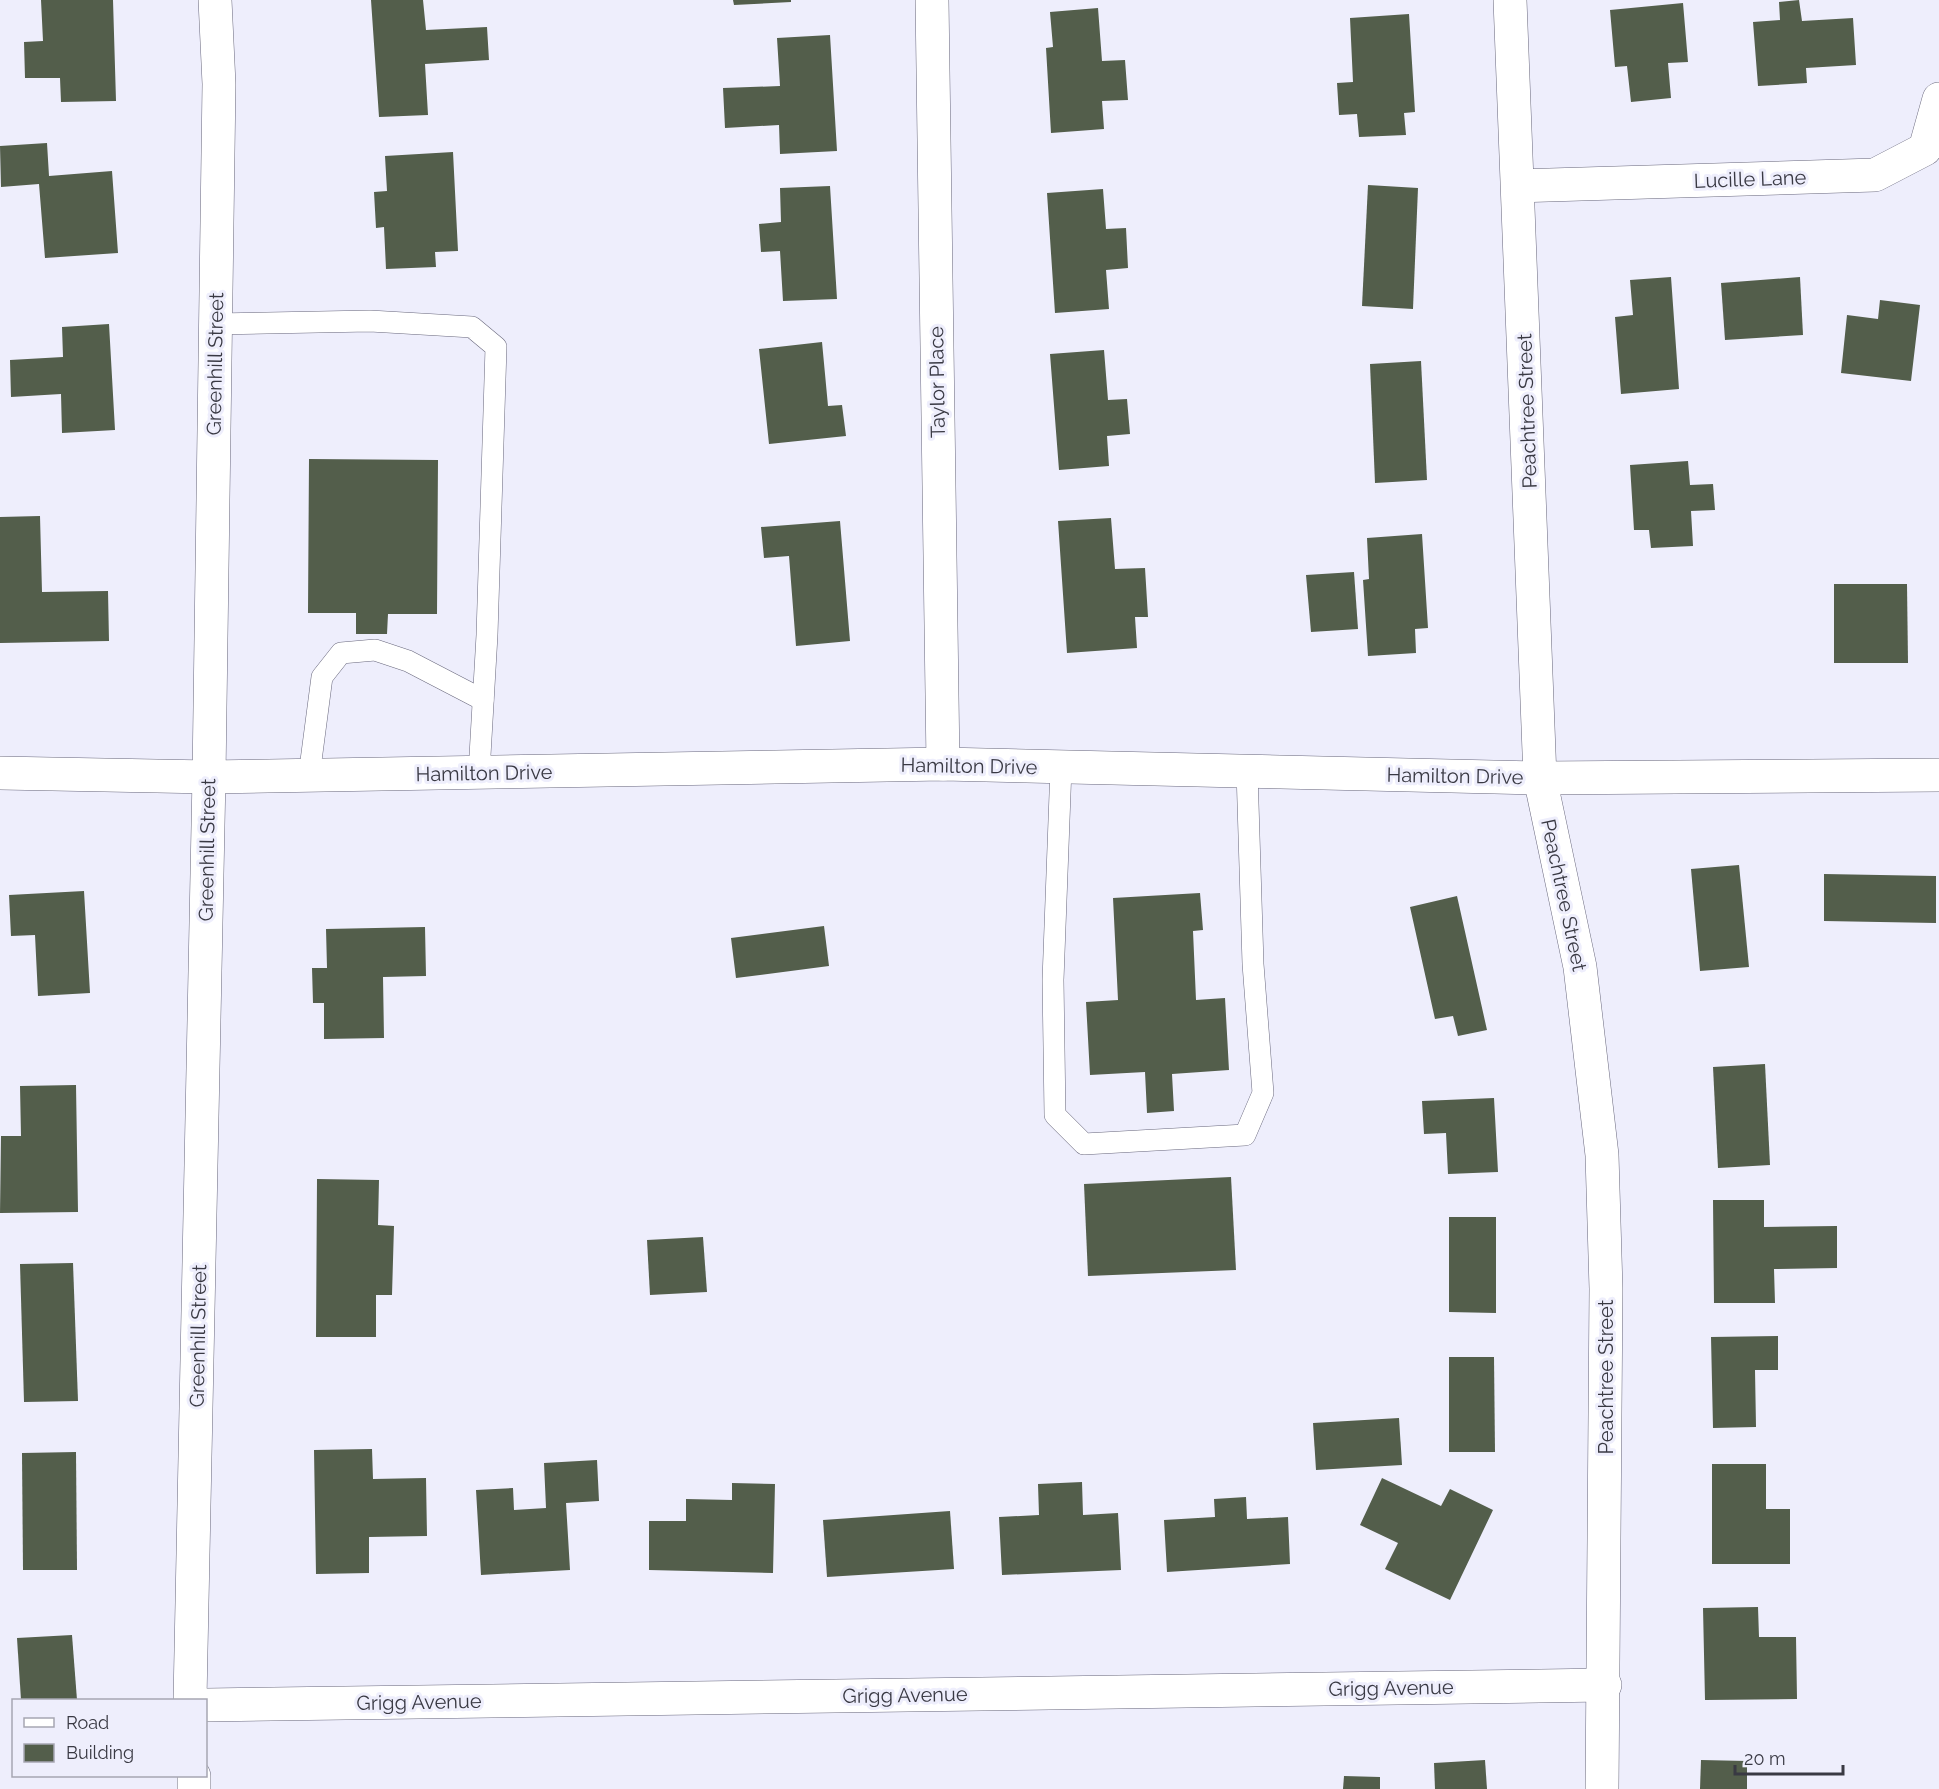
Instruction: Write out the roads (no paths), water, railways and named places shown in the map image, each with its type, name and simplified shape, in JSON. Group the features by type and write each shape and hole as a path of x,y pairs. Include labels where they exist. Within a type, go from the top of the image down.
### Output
{"street":[{"name":"Greenhill Street","path":"190,1699 209,777 219,84 215,0"},
{"name":"Taylor Place","path":"932,0 943,764"},
{"name":"Peachtree Street","path":"1510,0 1519,186 1540,778 1580,967 1602,1155 1606,1290 1605,1685 1602,1789"},
{"name":"Lucille Lane","path":"1519,186 1875,175 1924,149 1939,99"},
{"name":"Hamilton Drive","path":"0,773 209,777 943,764 1540,778 1939,775"},
{"name":"Grigg Avenue","path":"207,1706 1605,1685"}],"lane":[{"path":"215,324 370,321 472,327 496,347 479,773"},
{"path":"309,776 322,677 341,652 375,650 408,661 483,700"},
{"path":"1061,767 1053,980 1055,1115 1084,1144 1245,1135 1263,1093 1253,964 1247,771"}]}
